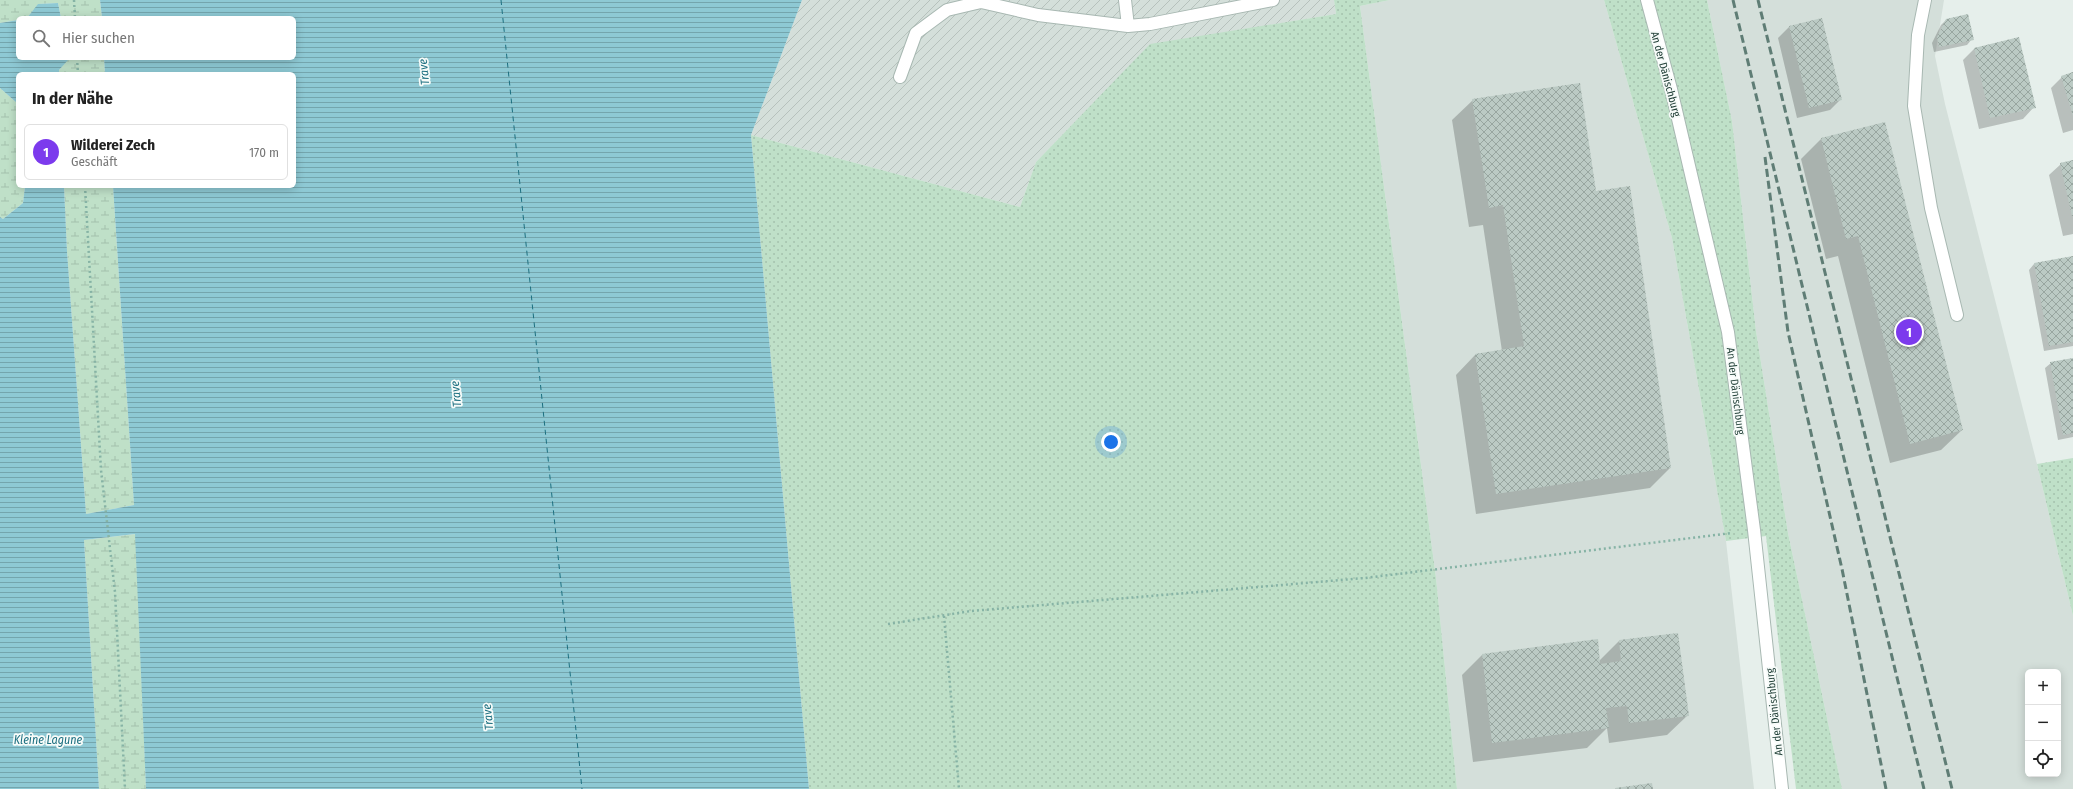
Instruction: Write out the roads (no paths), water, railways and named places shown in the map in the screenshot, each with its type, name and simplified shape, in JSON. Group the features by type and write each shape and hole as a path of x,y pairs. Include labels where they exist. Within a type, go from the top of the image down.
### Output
{"street":[{"path":"1125,0 1128,26"},
{"path":"900,77 916,33 947,10 981,1 1038,16 1128,26 1150,24 1226,5 1273,0"},
{"name":"An der Dänischburg","path":"1647,0 1671,89 1728,332 1754,530 1782,789"},
{"path":"1925,0 1918,35 1914,106 1931,208 1957,314"}],"water":[{"path":"100,0 802,0 751,135 809,789 146,789 135,534 84,540 99,789 0,789 0,217 3,219 23,203 25,188 64,188 67,251 86,514 134,505 113,188 296,188 296,72 105,72 104,60 296,60 296,16 102,16"},
{"path":"58,3 61,16 29,16 38,4"},
{"path":"16,20 16,60 68,60 59,72 16,72 16,102 0,88 0,23"}],"railway":[{"path":"1733,0 1924,789"},
{"path":"1758,0 1952,789"},
{"path":"1765,157 1788,332 1842,569 1886,789"}],"place":[{"name":"Wilderei Zech","path":"1909,332"}],"water label":[{"name":"Trave","path":"424,72"},
{"name":"Trave","path":"456,394"},
{"name":"Trave","path":"488,717"},
{"name":"Kleine Lagune","path":"48,740"}]}
